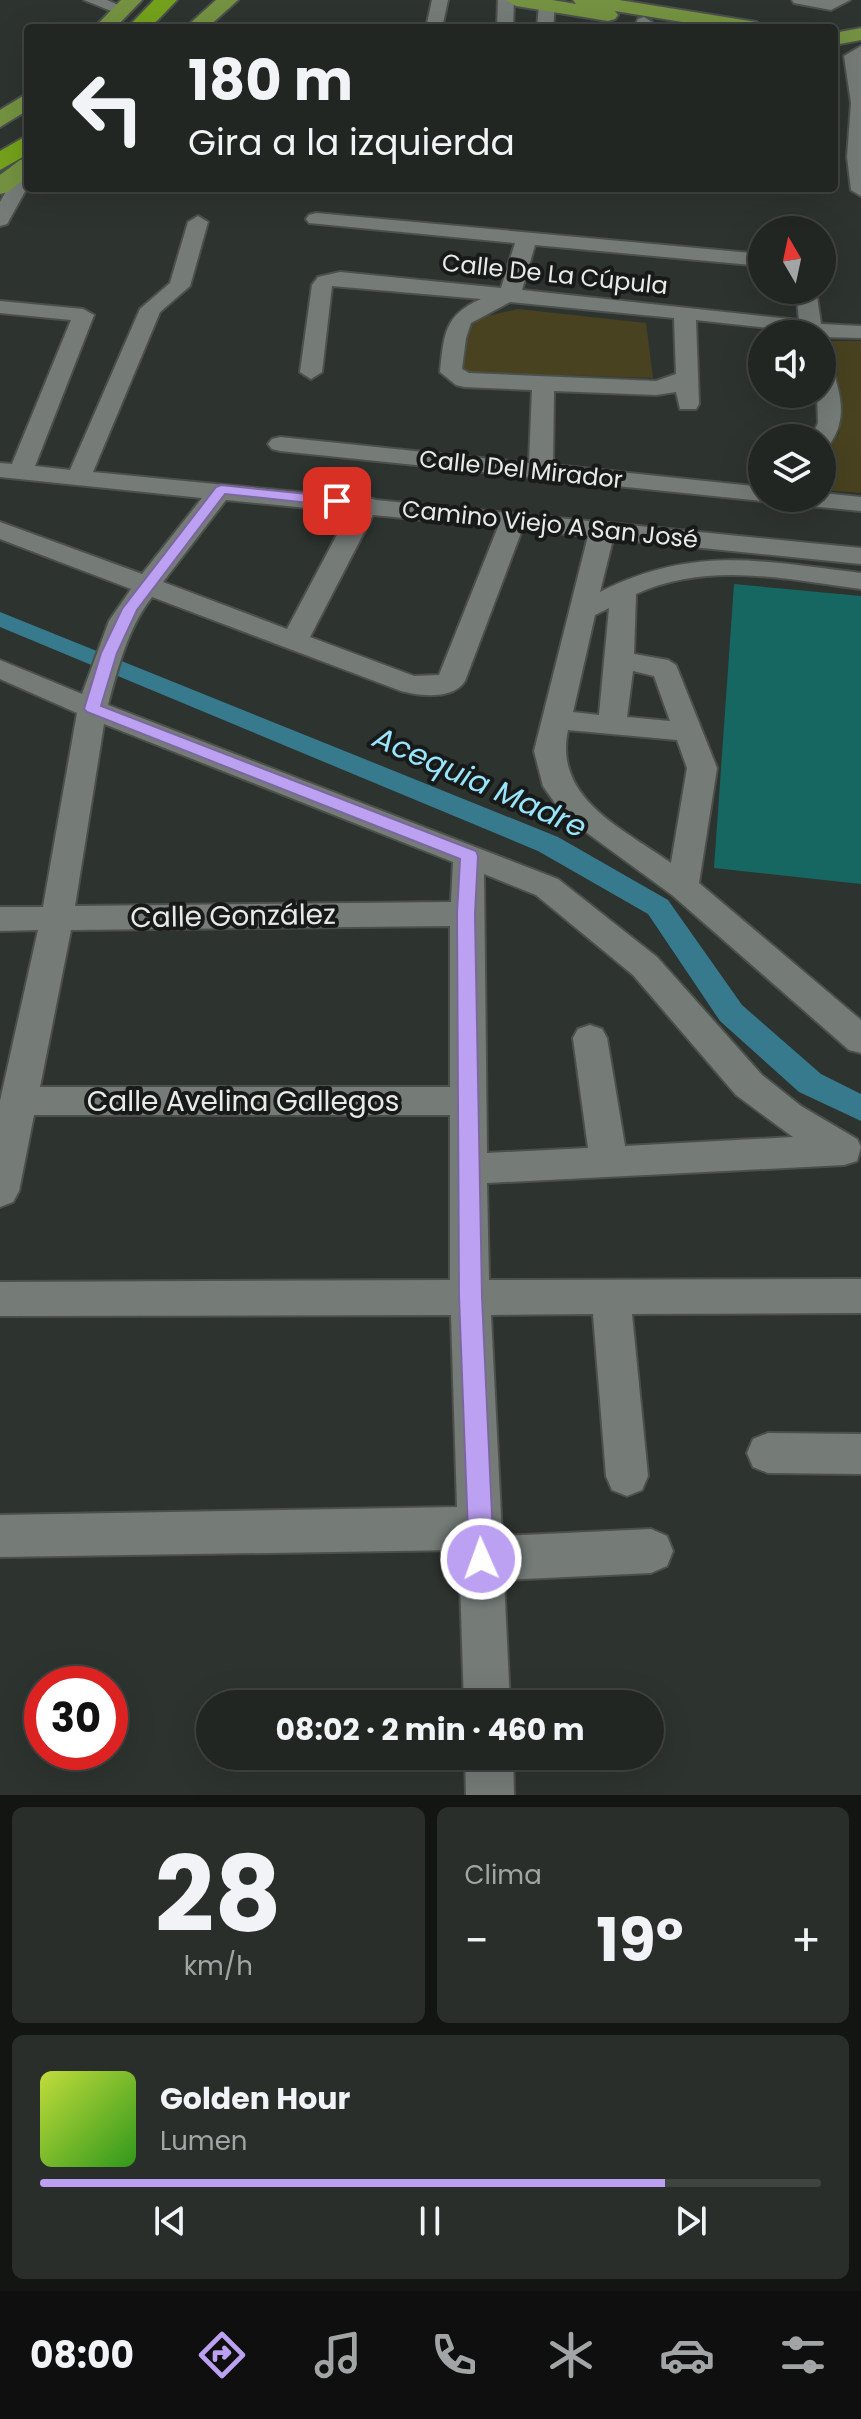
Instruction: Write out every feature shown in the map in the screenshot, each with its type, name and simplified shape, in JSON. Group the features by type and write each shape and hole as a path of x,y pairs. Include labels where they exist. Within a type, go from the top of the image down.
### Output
{"highway":[{"path":"142,24 166,0"},
{"path":"161,24 185,0"},
{"path":"0,139 24,125"},
{"path":"0,162 24,146"}],"main road":[{"path":"198,24 228,0"},
{"path":"516,0 720,24"},
{"path":"583,0 668,24"},
{"path":"108,24 127,5"},
{"path":"838,39 861,34"},
{"path":"0,120 24,103"},
{"path":"0,187 24,170"}],"street":[{"path":"92,0 127,5"},
{"path":"435,24 440,0"},
{"path":"505,24 506,0"},
{"path":"800,0 831,5 842,0"},
{"path":"545,24 547,5"},
{"path":"854,53 860,103 857,142 861,190"},
{"path":"838,141 857,142"},
{"path":"0,220 24,175"},
{"path":"316,219 748,259"},
{"path":"78,478 151,309 180,286 198,222"},
{"path":"527,238 510,294 466,313 458,322 451,372 464,380 656,388 668,387 686,378"},
{"name":"Calle De La Cúpula","path":"311,372 322,285 325,281 350,278 752,320"},
{"path":"0,307 83,315 76,338 10,471"},
{"path":"685,314 688,404"},
{"name":"Calle De La Cúpula","path":"836,324 861,319"},
{"name":"Calle De La Cúpula","path":"836,330 861,332"},
{"path":"541,471 543,385"},
{"name":"Calle Del Mirador","path":"280,444 748,493"},
{"name":"Camino Viejo A San José","path":"10,471 366,504 861,556"},
{"path":"0,1191 57,918 100,681 129,609 221,490"},
{"path":"836,502 861,504"},
{"path":"295,640 366,504"},
{"path":"0,530 411,685 438,686 451,681 513,521"},
{"path":"602,530 549,751 552,770 575,809 683,887 861,1040"},
{"path":"582,611 670,572 702,568 746,568 861,581"},
{"path":"612,725 620,660 623,592"},
{"path":"620,660 658,666 666,671 702,768 683,887"},
{"path":"0,669 100,681 469,856 547,887 645,966 749,1085 788,1116 844,1150 469,1169"},
{"path":"556,720 689,732"},
{"path":"469,856 466,914 470,1297 486,1690"},
{"name":"Calle González","path":"0,919 466,914"},
{"path":"590,1038 609,1163"},
{"name":"Calle Avelina Gallegos","path":"18,1101 468,1101"},
{"path":"611,1296 627,1476"},
{"path":"0,1299 861,1296"},
{"path":"768,1453 861,1454"},
{"path":"0,1536 481,1543 651,1551"},
{"path":"489,1770 490,1795"}],"shaded area":[{"path":"518,309 646,323 653,378 459,372 460,333 479,318"},
{"path":"836,341 861,341 861,493 836,491 836,438 841,408 836,384"}],"building":[{"path":"734,584 861,596 861,884 714,868"}],"waterway":[{"name":"Acequia Madre","path":"0,619 548,844 658,907 731,1013 810,1083 861,1108"}],"route":[{"path":"337,501 221,490 129,609 109,653 92,709 469,856 466,914 470,1297 481,1559"}]}
